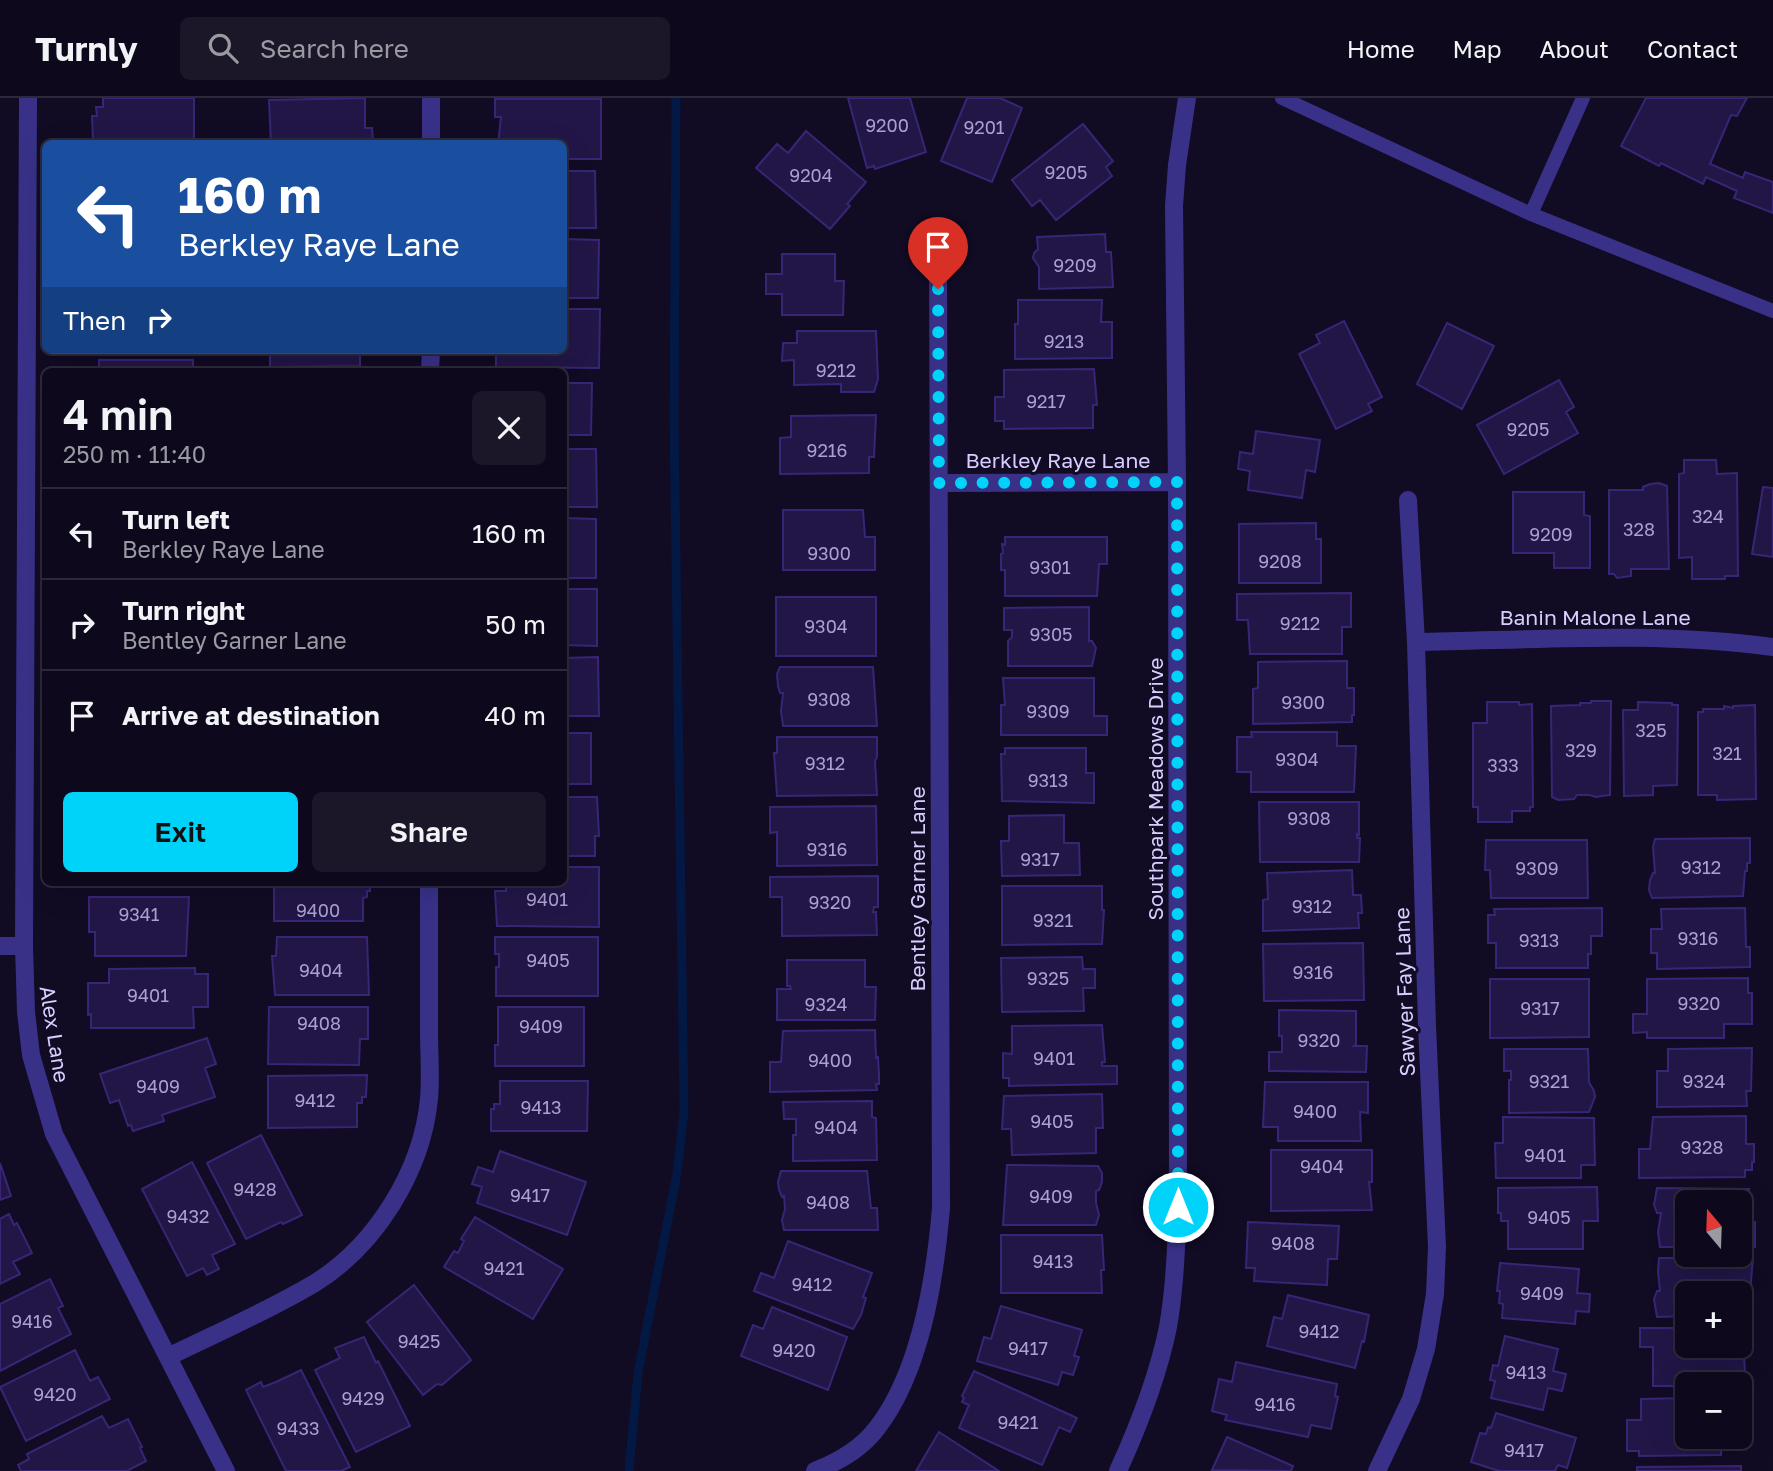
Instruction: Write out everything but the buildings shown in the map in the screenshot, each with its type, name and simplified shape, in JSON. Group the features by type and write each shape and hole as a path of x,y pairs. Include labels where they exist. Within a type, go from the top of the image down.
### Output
{"street":[{"name":"Alex Lane","path":"29,98 24,946 26,1012 32,1055 54,1134 226,1471"},
{"path":"431,98 431,140"},
{"name":"Southpark Meadows Drive","path":"1118,1471 1151,1388 1168,1327 1175,1272 1178,1207 1174,206 1187,98"},
{"name":"Bentley Garner Lane","path":"815,1471 851,1453 876,1430 895,1400 914,1353 929,1302 937,1252 941,1208 938,261"},
{"name":"Berkley Raye Lane","path":"939,483 1177,482"},
{"name":"Sawyer Fay Lane","path":"1377,1471 1411,1399 1426,1349 1435,1294 1437,1259 1416,642 1408,500"},
{"name":"Banin Malone Lane","path":"1416,642 1674,638 1721,640 1773,647"},
{"path":"168,1357 316,1282 374,1231 393,1202 414,1158 429,1100 429,886"},
{"path":"0,946 24,946"}],"lane":[{"path":"1283,98 1531,214 1773,311"},
{"path":"1531,214 1583,98"}],"waterway":[{"path":"629,1471 638,1373 677,1173 684,1112 674,421 676,98"}],"route":[{"path":"938,289 939,483 1177,482 1178,1207"}]}
